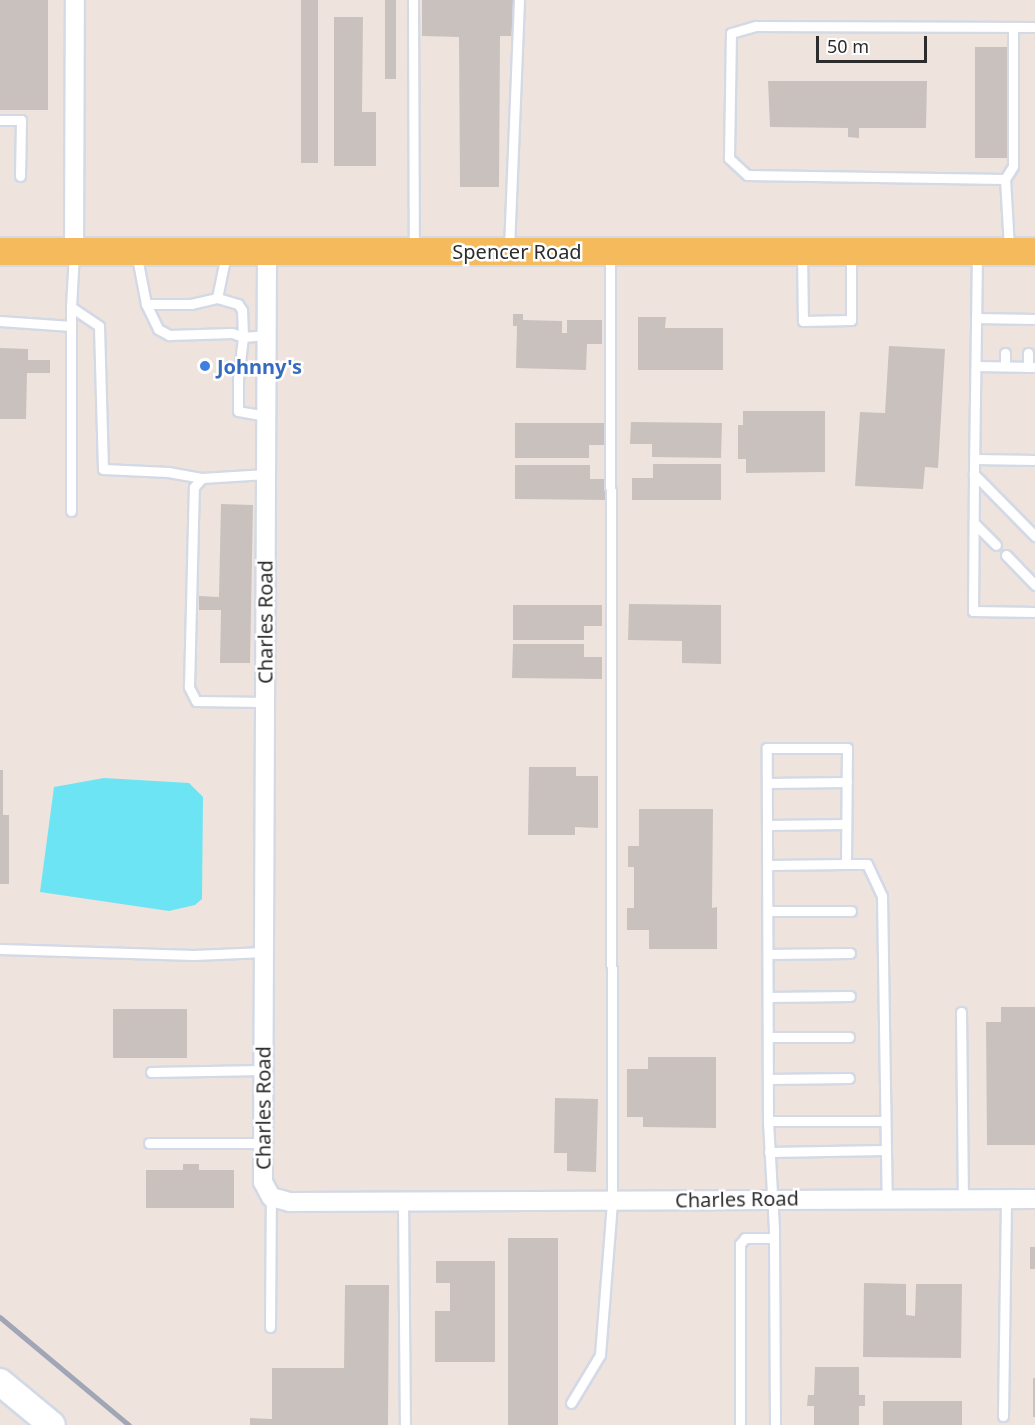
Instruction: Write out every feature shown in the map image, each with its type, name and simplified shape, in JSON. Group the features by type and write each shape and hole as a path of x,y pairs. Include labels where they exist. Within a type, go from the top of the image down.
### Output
{"main road":[{"name":"Spencer Road","path":"0,251 1022,251"},
{"path":"0,1382 52,1425"}],"street":[{"path":"74,252 75,0"},
{"name":"Charles Road","path":"267,252 263,1182 271,1197 290,1202 771,1198 1035,1199"}],"lane":[{"path":"413,0 414,251"},
{"path":"509,251 519,0"},
{"path":"1005,179 747,175 729,158 731,33 756,26 1035,27"},
{"path":"1013,27 1013,166 1005,179 1022,251"},
{"path":"0,120 21,120 20,176"},
{"path":"571,1403 600,1355 612,1201 610,251"},
{"path":"802,251 803,321 851,320 851,251"},
{"path":"977,251 973,611 1035,612"},
{"path":"70,511 71,307 74,252"},
{"path":"136,252 146,304 158,329 169,335 232,333 243,337 267,334"},
{"path":"217,298 226,252"},
{"path":"146,304 191,304 217,298 238,304 242,310 243,337 238,411 266,416"},
{"path":"71,307 99,326 104,470 168,472 202,478 266,474"},
{"path":"976,318 1005,318 1031,322"},
{"path":"1005,318 1005,329"},
{"path":"0,321 71,326"},
{"path":"1005,352 1005,366"},
{"path":"976,366 1031,367 1028,353"},
{"path":"975,459 1035,460"},
{"path":"974,474 1035,536"},
{"path":"202,478 194,487 189,687 196,701 265,702"},
{"path":"974,523 996,545"},
{"path":"1006,555 1035,585"},
{"path":"775,1425 774,1238 768,1121 767,748 847,748 846,864"},
{"path":"768,783 847,782"},
{"path":"768,825 846,824"},
{"path":"769,865 867,864 882,896 887,1199"},
{"path":"769,911 851,911"},
{"path":"0,949 195,956 264,952"},
{"path":"768,954 850,953"},
{"path":"768,997 850,996"},
{"path":"961,1012 963,1199"},
{"path":"768,1037 849,1037"},
{"path":"151,1072 263,1070"},
{"path":"768,1079 849,1078"},
{"path":"768,1121 885,1121"},
{"path":"149,1143 263,1143"},
{"path":"769,1152 885,1150"},
{"path":"270,1327 271,1197"},
{"path":"1003,1416 1006,1199"},
{"path":"403,1202 405,1425"},
{"path":"740,1425 740,1244 745,1238 774,1238"}],"water":[{"path":"104,778 189,783 203,797 202,899 195,905 169,911 40,892 54,787"}],"building":[{"path":"0,0 48,0 48,110 0,110"},
{"path":"301,0 318,0 318,163 301,163"},
{"path":"385,0 396,0 396,79 385,79"},
{"path":"422,0 516,0 516,36 500,36 499,187 460,187 459,37 422,36"},
{"path":"334,17 363,17 362,112 376,112 376,166 334,166"},
{"path":"975,47 1009,47 1009,158 975,158"},
{"path":"768,81 927,81 926,128 859,128 859,138 848,137 848,128 770,127"},
{"path":"513,314 523,314 523,320 562,321 562,333 567,333 567,320 602,320 602,344 587,344 586,370 516,368 517,326 513,326"},
{"path":"638,317 666,317 665,328 723,328 723,370 638,370"},
{"path":"889,346 945,349 938,468 925,467 923,489 855,486 860,412 885,413"},
{"path":"0,348 28,349 28,360 50,360 50,373 27,373 26,419 0,419"},
{"path":"743,411 825,411 825,472 746,473 746,459 738,459 738,425 743,425"},
{"path":"631,422 722,423 721,458 652,457 652,444 630,444"},
{"path":"515,423 607,423 606,445 589,445 589,458 515,458"},
{"path":"653,464 721,464 721,500 632,500 632,478 653,478"},
{"path":"515,465 590,465 590,479 606,479 606,500 515,499"},
{"path":"221,504 253,505 250,663 220,663 221,610 199,610 199,596 219,597"},
{"path":"629,604 721,605 721,664 682,663 682,641 628,640"},
{"path":"513,605 602,605 602,626 584,626 584,640 513,640"},
{"path":"513,644 584,644 584,657 602,657 602,679 512,678"},
{"path":"529,767 576,767 576,776 598,776 598,828 575,827 575,835 528,835"},
{"path":"0,770 3,770 3,815 9,815 9,884 0,884"},
{"path":"639,809 713,809 712,908 717,907 717,949 649,949 649,930 627,930 627,908 634,908 634,867 628,867 628,846 639,846"},
{"path":"1001,1007 1035,1007 1035,1145 987,1145 986,1022 1001,1022"},
{"path":"113,1009 187,1009 187,1058 113,1058"},
{"path":"648,1057 716,1057 716,1128 643,1127 643,1117 627,1117 627,1069 648,1069"},
{"path":"555,1098 598,1099 596,1172 567,1171 567,1153 554,1153"},
{"path":"183,1164 199,1164 199,1170 234,1170 234,1208 146,1208 146,1170 183,1170"},
{"path":"508,1238 558,1238 558,1425 508,1425"},
{"path":"1030,1247 1035,1247 1035,1269 1030,1269"},
{"path":"436,1261 495,1261 495,1362 435,1362 435,1311 450,1311 450,1283 436,1283"},
{"path":"864,1283 906,1284 906,1315 915,1316 916,1284 962,1284 961,1358 863,1357"},
{"path":"345,1285 389,1285 388,1425 250,1425 250,1418 272,1419 272,1368 344,1368"},
{"path":"815,1367 859,1367 859,1395 865,1395 865,1406 859,1406 859,1425 814,1425 814,1406 807,1406 808,1395 814,1395"},
{"path":"1033,1378 1035,1378 1035,1417 1033,1417"},
{"path":"883,1401 962,1401 962,1425 883,1425"}],"railway":[{"path":"0,1317 129,1425"}],"place":[{"name":"Johnny's","path":"205,366"}]}
